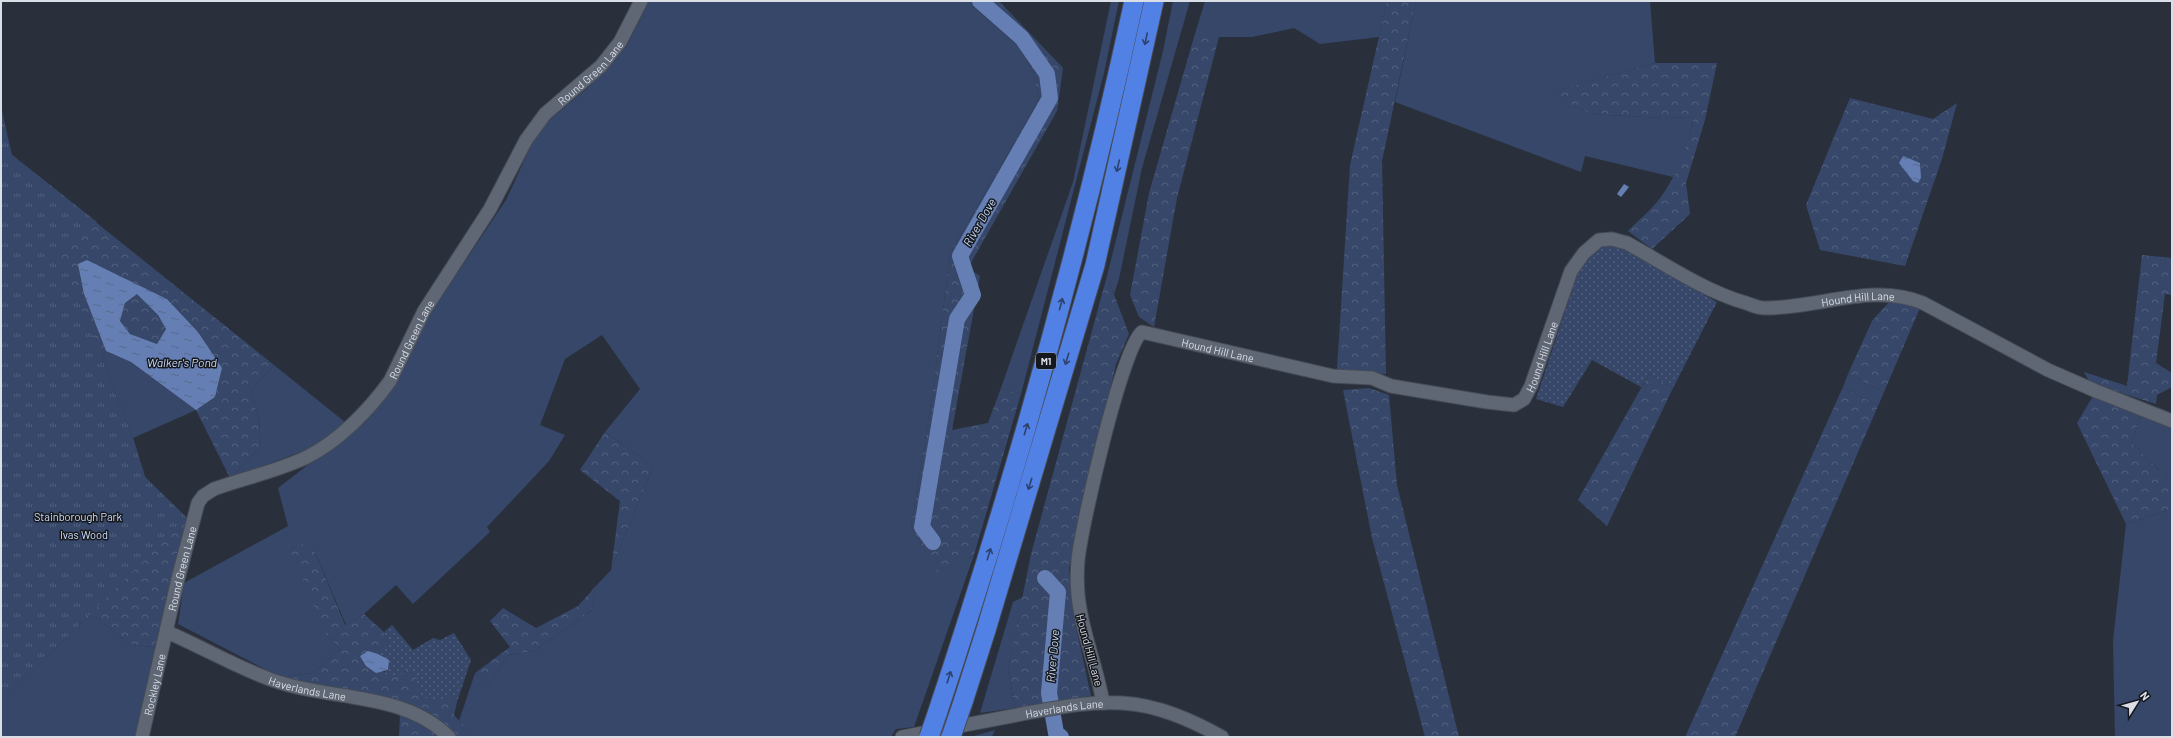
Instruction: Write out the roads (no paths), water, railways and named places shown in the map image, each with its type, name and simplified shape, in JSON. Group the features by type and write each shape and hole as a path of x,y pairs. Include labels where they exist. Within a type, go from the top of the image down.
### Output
{"highway":[{"name":"M1","path":"929,737 969,619 1035,402 1112,102 1134,1"},
{"name":"M1","path":"951,737 989,622 1095,265 1154,1"}],"street":[{"name":"Round Green Lane","path":"167,632 194,512 203,496 214,489 290,464 314,453 341,433 382,391 390,381 424,311 490,208 530,133 545,114 601,66 620,42 641,1"},
{"name":"Hound Hill Lane","path":"1103,703 1080,612 1078,560 1085,520 1125,363 1135,338 1142,332 1148,332 1343,377 1372,378 1391,386 1514,405 1524,399 1531,386 1571,271 1584,253 1599,240 1612,239 1627,243 1728,298 1763,308 1867,296 1894,295 1908,297 1923,303 2048,370 2172,421"},
{"name":"Rockley Lane","path":"142,737 167,632"},
{"name":"Haverlands Lane","path":"167,632 273,680 307,691 399,706 428,719 449,737"},
{"name":"Haverlands Lane","path":"902,737 1062,707 1103,703 1123,703 1157,708 1190,720 1222,737"}],"water":[{"path":"1903,156 1920,163 1921,178 1918,183 1913,181 1899,163"},
{"path":"1624,184 1629,187 1621,197 1617,194"},
{"name":"Walker's Pond","path":"87,260 167,299 198,332 222,368 215,397 196,410 131,362 106,351 84,294 78,264","holes":["137,294 158,315 166,329 157,344 130,334 120,321 125,303"]},
{"path":"368,651 389,660 388,670 376,673 366,666 360,656"}],"waterway":[{"name":"River Dove","path":"933,542 922,527 957,319 973,295 960,256 1050,98 1047,74 1022,38 980,1"},
{"name":"River Dove","path":"1045,578 1058,592 1049,693 1056,733 1061,737"}],"park label":[{"name":"Stainborough Park","path":"78,516"},
{"name":"Ivas Wood","path":"84,534"}]}
